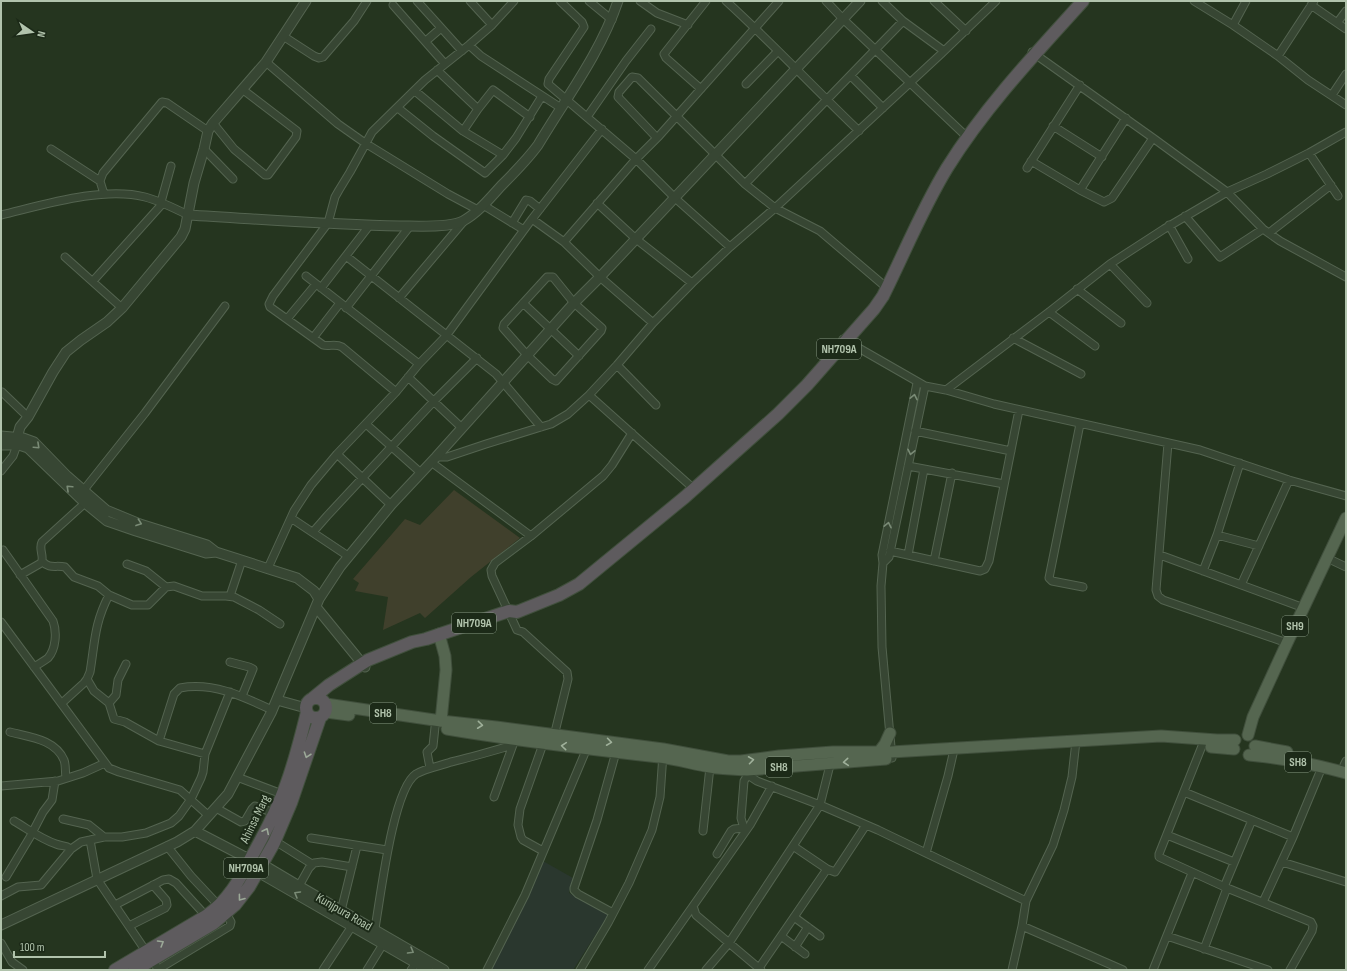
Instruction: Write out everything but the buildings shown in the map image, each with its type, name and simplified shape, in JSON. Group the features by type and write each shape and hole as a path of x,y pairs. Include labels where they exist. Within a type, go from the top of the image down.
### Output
{"highway":[{"name":"NH709A","path":"317,707 329,684 363,665 412,642 426,639 508,611 514,605 557,588 578,577 692,487 775,408 843,340 876,295 885,286 924,194 949,151 965,135 1076,1"},
{"name":"NH709A","path":"1033,52 1083,1"},
{"name":"Ahinsa Marg","path":"253,863 282,794 298,747 317,707"},
{"name":"Ahinsa Marg","path":"135,970 153,963 214,923 232,892 253,863 275,841 291,803 317,707"},
{"name":"Ahinsa Marg","path":"115,970 153,963 206,916 223,909"}],"main road":[{"name":"SH9","path":"1248,735 1253,717 1346,518"},
{"path":"438,724 446,670 445,656 439,634"},
{"name":"SH8","path":"317,707 438,724 496,727 515,739 543,744 616,752 633,750"},
{"path":"879,752 890,733"},
{"name":"SH8","path":"1235,744 1241,735 1248,735"},
{"path":"1248,735 1252,739 1252,750"},
{"name":"SH8","path":"515,739 554,736 633,750 690,758 728,761 833,752 879,752 892,755"},
{"name":"SH8","path":"690,758 710,767 748,772 892,755 1022,748 1161,736 1217,740 1235,744"},
{"name":"SH8","path":"1076,744 1152,743 1202,746 1235,744"},
{"name":"SH8","path":"1235,744 1239,755 1243,756 1252,750 1346,767"},
{"name":"SH8","path":"1252,750 1278,758 1322,767 1346,767"}],"street":[{"path":"1,471 13,456 20,427 28,418 53,372 66,352 107,322 122,308 181,237 185,229 194,183 210,127 266,62 306,1"},
{"path":"283,36 314,56 319,58 323,57 354,21 367,1"},
{"path":"418,1 462,51"},
{"path":"470,1 492,25"},
{"path":"396,392 342,347 335,344 325,346 270,307 270,301 328,223 335,198 372,132 436,70 462,51 492,25 514,1"},
{"path":"560,1 582,22 584,27 548,81 548,84 636,159 675,198 730,248"},
{"path":"589,1 612,20"},
{"path":"399,298 464,221 481,208 533,152 601,42 612,20 618,1"},
{"path":"640,1 657,13 688,25"},
{"path":"700,89 664,55 706,1"},
{"path":"726,1 756,28 827,101 859,131"},
{"path":"564,242 597,202 657,138 780,1"},
{"path":"826,1 965,135"},
{"path":"1,925 167,846 195,831 209,816 228,794 272,710 318,603 348,556 391,505 434,460 574,303 716,155 860,1"},
{"path":"882,1 903,21 944,52"},
{"path":"934,1 966,31"},
{"path":"434,460 551,424 568,414 589,395 617,365 652,323 692,283 859,131 944,52 996,1"},
{"path":"1194,1 1233,25 1278,56 1308,80 1346,105"},
{"path":"1233,25 1246,1"},
{"path":"1278,56 1312,3 1346,29"},
{"path":"393,5 445,64"},
{"path":"1337,23 1346,11"},
{"path":"745,184 903,21"},
{"path":"426,41 441,28"},
{"path":"587,117 626,60 652,29"},
{"path":"469,45 481,56 560,108"},
{"path":"746,84 778,51"},
{"path":"1033,52 1227,192 1266,231 1280,241 1346,277"},
{"path":"266,62 338,124 365,143 448,194 481,208 524,230"},
{"path":"436,70 478,109"},
{"path":"1332,95 1346,74"},
{"path":"851,76 883,108"},
{"path":"657,138 618,97 619,92 632,77 636,77 745,184 775,208 820,231 885,286"},
{"path":"1027,168 1080,85"},
{"path":"100,182 104,173 162,102 167,102 210,127 238,153 265,175 268,175 296,137 297,131 242,89"},
{"path":"414,90 463,131 503,155"},
{"path":"463,131 478,109 494,90 530,117"},
{"path":"398,108 432,136 483,173 486,173 516,138 542,96"},
{"path":"1080,190 1126,118"},
{"path":"1053,126 1102,157"},
{"path":"268,568 301,499 337,454 396,392 419,364 446,336 540,208 602,129"},
{"path":"946,390 1110,264 1169,225 1227,192 1309,153 1346,132"},
{"path":"1031,161 1080,190 1104,202 1112,198 1153,138"},
{"path":"51,149 100,182 104,194"},
{"path":"204,149 233,179"},
{"path":"1309,153 1338,196"},
{"path":"92,281 162,202 171,166"},
{"path":"1185,216 1220,257 1266,231 1331,185"},
{"path":"1,215 64,200 104,194 137,196 162,202 188,214 293,222 369,226 410,226 450,225 464,221"},
{"path":"512,223 526,200 540,208"},
{"path":"597,202 636,239 692,283"},
{"path":"532,219 564,242 600,277 652,323"},
{"path":"1169,225 1188,259"},
{"path":"287,319 346,256 369,226"},
{"path":"313,338 371,276 410,226"},
{"path":"346,256 446,336 476,358 503,382 541,427"},
{"path":"65,257 122,308"},
{"path":"1110,264 1147,302"},
{"path":"306,276 419,364"},
{"path":"549,276 553,278 574,303 602,329 555,381 527,355 503,328 504,324 523,303 549,276"},
{"path":"1077,289 1121,323"},
{"path":"523,303 579,356"},
{"path":"83,491 145,413 225,306"},
{"path":"1049,312 1094,346"},
{"path":"1013,338 1081,374"},
{"path":"843,340 917,383 925,386 946,390 1019,410 1200,450 1289,480 1346,496"},
{"path":"313,532 362,477 476,358"},
{"path":"617,365 656,405"},
{"path":"408,377 462,428"},
{"path":"892,755 882,646 882,555 917,383"},
{"path":"883,563 888,557 890,551 925,386"},
{"path":"2,392 28,418"},
{"path":"589,395 692,487"},
{"path":"890,551 980,571 984,569 989,561 1019,410"},
{"path":"366,424 421,473"},
{"path":"1080,424 1049,578 1052,581 1083,587"},
{"path":"915,431 1011,451"},
{"path":"554,736 568,678 567,672 523,632 517,630 492,576 491,570 495,563 531,536 603,476 612,465 632,433"},
{"path":"2,441 29,439 34,442 83,491 111,513 174,536 207,546 216,552 298,578 314,591 318,603 363,665"},
{"path":"17,441 32,451 100,517 111,523 206,553 216,552"},
{"path":"1168,444 1156,590 1160,598 1287,643"},
{"path":"337,454 391,505"},
{"path":"434,460 531,536"},
{"path":"1203,571 1217,535 1240,464"},
{"path":"908,466 1004,484"},
{"path":"908,555 924,468"},
{"path":"934,561 952,474"},
{"path":"1241,585 1289,480"},
{"path":"85,504 42,542 40,547 43,562 46,566 65,567 74,577 98,586 109,595 132,605 145,605 151,603 166,587 178,587 202,596 230,596 259,610 280,624"},
{"path":"291,518 348,556"},
{"path":"1217,535 1259,546"},
{"path":"3,550 55,626 55,639 50,654 47,658 34,667"},
{"path":"1160,555 1304,608"},
{"path":"1327,558 1346,567"},
{"path":"230,596 242,560"},
{"path":"20,575 43,562"},
{"path":"127,564 146,572 166,587"},
{"path":"62,703 87,679 90,672 98,620 101,610 109,595"},
{"path":"1,622 109,768 180,790 209,816"},
{"path":"230,662 253,669 242,696"},
{"path":"109,703 116,695 118,680 126,664"},
{"path":"87,679 94,691 109,703 114,719 125,722 159,741 205,754"},
{"path":"159,741 174,694 180,688 206,687 230,692 272,710"},
{"path":"1,896 18,887 41,885 70,849 81,842 104,837 136,835 171,823 191,799 203,772 205,754 230,692"},
{"path":"276,700 317,707"},
{"path":"430,768 427,752 433,746 438,724"},
{"path":"10,732 42,740 52,746 63,759 66,778"},
{"path":"374,934 387,850 408,783 416,774 430,768 515,739"},
{"path":"494,797 515,739"},
{"path":"543,744 520,809 518,825 523,840 543,851"},
{"path":"1012,970 1026,901 1053,845 1069,790 1076,744"},
{"path":"1202,746 1159,857 1226,888 1311,922 1313,926 1312,931 1290,970"},
{"path":"487,970 525,895 587,748"},
{"path":"926,853 953,751"},
{"path":"613,913 578,894 574,888 616,752"},
{"path":"706,970 729,943 820,805 833,752"},
{"path":"580,970 629,883 652,830 660,797 663,754"},
{"path":"1,786 55,781 83,773 105,763"},
{"path":"703,831 710,767"},
{"path":"1263,902 1293,837 1322,767"},
{"path":"745,829 742,818 744,781 748,772 754,780 820,805 866,825 1026,901"},
{"path":"237,777 282,794"},
{"path":"6,876 53,799 55,781"},
{"path":"648,970 745,829 772,786"},
{"path":"1184,792 1293,837"},
{"path":"216,808 241,822 245,821 252,808 255,806 274,813"},
{"path":"63,818 89,825 104,837"},
{"path":"1204,949 1234,862 1252,820"},
{"path":"14,821 33,833 57,845 66,845 70,849"},
{"path":"793,846 827,869 832,871 837,870 866,825"},
{"path":"718,854 731,831 734,829 745,829"},
{"path":"195,831 253,863 340,915 357,846"},
{"path":"1167,835 1234,862"},
{"path":"311,838 387,850"},
{"path":"90,840 98,879 153,963"},
{"path":"275,841 312,864"},
{"path":"167,846 191,876 223,909"},
{"path":"299,886 308,868 316,862 352,867"},
{"path":"1282,862 1346,882"},
{"name":"Kunjpura Road","path":"253,863 299,886 340,915 385,941 444,970"},
{"path":"693,906 696,915 760,969 827,869"},
{"path":"1153,970 1192,873"},
{"path":"115,905 163,880 169,879 172,880 192,899 206,916"},
{"path":"129,926 165,908 167,905 166,900 153,885"},
{"path":"794,917 820,936"},
{"path":"323,970 354,923"},
{"path":"1022,926 1124,970"},
{"path":"795,947 808,927"},
{"path":"781,936 805,954"},
{"path":"1167,936 1268,970"},
{"path":"367,970 385,941 414,967 428,970"},
{"path":"1,943 12,962 23,970"}],"shaded area":[{"path":"454,490 520,538 471,577 425,618 420,613 383,630 388,597 355,591 359,583 353,579 405,519 420,525"},
{"path":"543,861 573,878 569,893 609,914 573,970 490,970 533,887"}]}
